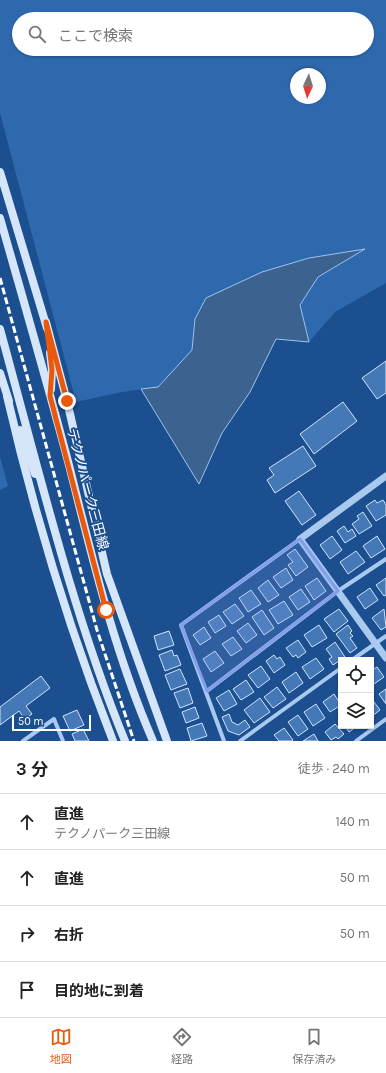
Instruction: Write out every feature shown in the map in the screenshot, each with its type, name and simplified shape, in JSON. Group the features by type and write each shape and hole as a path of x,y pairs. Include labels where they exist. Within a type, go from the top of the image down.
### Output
{"main road":[{"path":"0,172 46,322 67,401 107,574 167,741"},
{"name":"テクノパーク三田線","path":"0,218 50,396 106,610 139,708 153,741"},
{"path":"46,322 52,370 50,396"},
{"path":"0,329 58,536 104,690 125,741"},
{"path":"0,373 58,536"},
{"path":"7,396 21,457 60,589 85,665 113,741"}],"street":[{"path":"224,741 207,690 181,625 386,476"},
{"path":"300,539 386,658"},
{"path":"207,690 338,591 386,559"},
{"path":"356,657 386,636"},
{"path":"240,741 338,670"},
{"path":"23,741 54,719 63,741"},
{"path":"356,741 386,719"}],"highlighted area":[{"path":"300,539 338,591 207,691 181,625"}],"shaded area":[{"path":"0,0 386,0 386,283 335,312 309,342 300,305 318,277 364,250 309,258 262,272 206,298 195,319 192,350 158,387 122,392 76,402 0,113"},
{"path":"365,249 318,277 300,305 309,342 276,339 250,392 222,433 199,484 141,389 158,387 192,350 195,319 206,298 262,272 309,258"},
{"path":"0,457 8,486 0,490"}],"building":[{"path":"386,361 386,393 377,399 362,378"},
{"path":"343,402 357,421 314,454 300,434"},
{"path":"303,446 316,466 275,493 267,480 274,475 269,468"},
{"path":"299,491 316,515 302,525 285,501"},
{"path":"375,500 377,503 383,500 386,505 386,515 376,521 366,506"},
{"path":"363,512 372,526 359,534 352,524 359,519 357,516"},
{"path":"344,526 348,532 352,529 356,536 345,543 337,531"},
{"path":"332,536 342,550 330,559 320,545"},
{"path":"377,536 385,549 371,558 363,546"},
{"path":"295,549 308,567 296,576 288,565 293,562 287,555"},
{"path":"356,551 365,562 348,574 340,562"},
{"path":"286,568 293,580 281,588 273,577"},
{"path":"317,578 326,591 314,600 305,586"},
{"path":"386,578 386,595 384,596 376,585"},
{"path":"268,580 279,595 268,602 258,588"},
{"path":"370,588 378,600 365,609 357,597"},
{"path":"301,589 310,602 298,610 289,597"},
{"path":"251,590 261,604 248,612 239,598"},
{"path":"284,601 293,615 278,624 269,610"},
{"path":"235,604 244,616 232,624 223,612"},
{"path":"339,609 348,621 334,632 324,619"},
{"path":"384,609 386,627 381,630 372,618"},
{"path":"262,610 274,628 264,635 252,617"},
{"path":"219,615 226,626 215,633 208,622"},
{"path":"248,623 257,635 246,643 237,631"},
{"path":"319,625 327,638 312,647 304,635"},
{"path":"348,625 352,631 350,633 353,636 350,638 357,648 350,653 336,634"},
{"path":"204,627 211,638 200,645 193,635"},
{"path":"169,631 174,645 158,650 154,636"},
{"path":"233,637 242,649 231,656 222,644"},
{"path":"298,640 306,652 298,658 296,655 293,657 286,648"},
{"path":"335,642 345,657 338,657 338,662 333,665 329,659 332,657 326,649"},
{"path":"172,650 174,656 177,655 181,665 165,671 159,655"},
{"path":"215,651 224,663 211,672 203,659"},
{"path":"274,655 277,659 280,657 285,665 274,673 266,661"},
{"path":"316,658 324,669 310,679 302,667"},
{"path":"261,666 270,679 258,688 248,675"},
{"path":"377,667 384,677 374,684 374,669"},
{"path":"180,669 187,684 171,690 165,675"},
{"path":"296,672 303,683 289,693 282,682"},
{"path":"41,676 50,688 26,706 32,714 25,719 19,711 0,725 0,707"},
{"path":"246,680 254,692 241,700 233,689"},
{"path":"277,687 286,699 273,708 264,697"},
{"path":"188,688 193,703 180,708 174,693"},
{"path":"386,689 386,704 379,694"},
{"path":"229,690 237,704 224,711 216,698"},
{"path":"334,694 338,700 338,707 330,712 323,702"},
{"path":"260,698 270,712 254,723 244,710"},
{"path":"374,702 380,710 374,715"},
{"path":"316,704 325,718 313,726 304,712"},
{"path":"195,707 199,718 186,723 182,712"},
{"path":"77,710 84,725 70,731 63,716"},
{"path":"229,714 232,722 238,725 245,720 250,727 239,735 228,731 222,717"},
{"path":"298,715 308,729 298,736 288,722"},
{"path":"202,723 207,736 191,741 187,728"},
{"path":"335,724 344,734 338,739 336,737 331,740 325,732"},
{"path":"284,728 293,740 292,741 279,741 274,735"},
{"path":"83,729 89,741 75,741 72,734"},
{"path":"314,734 318,741 303,741"}],"railway":[{"path":"0,278 97,630 134,741"}],"route":[{"path":"67,401 46,322 52,370 50,396 106,610"}]}
